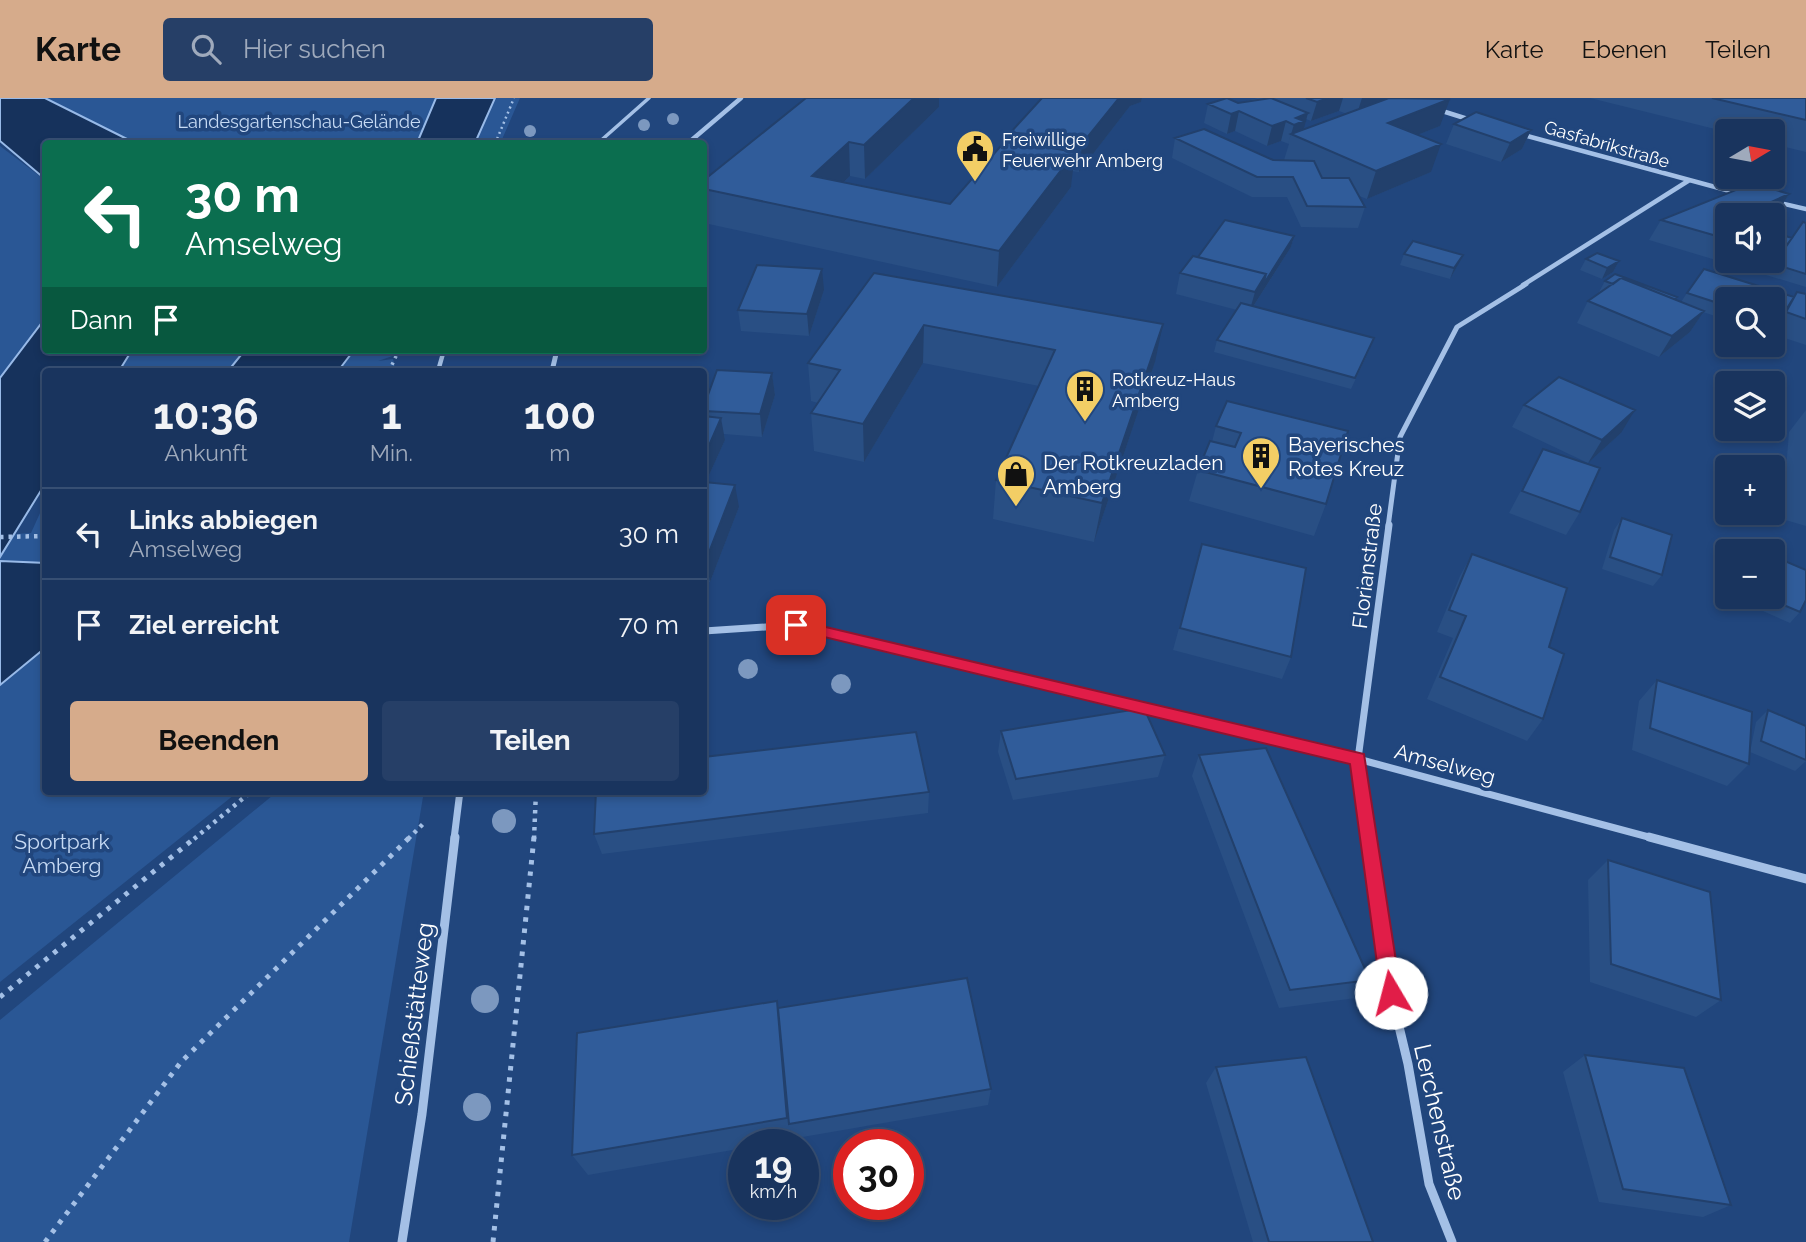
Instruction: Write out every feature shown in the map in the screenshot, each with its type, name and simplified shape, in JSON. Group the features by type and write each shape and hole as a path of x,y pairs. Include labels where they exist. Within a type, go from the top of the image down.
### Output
{"street":[{"path":"692,140 741,98"},
{"path":"1436,109 1475,121"},
{"name":"Gasfabrikstraße","path":"1515,132 1754,197"},
{"name":"Florianstraße","path":"1358,759 1399,437 1457,327 1688,181"},
{"path":"1767,200 1806,209"},
{"name":"Amselweg","path":"707,631 796,625 1358,759 1806,879"},
{"name":"Lerchenstraße","path":"1358,759 1391,993 1408,1064 1429,1184 1451,1242"},
{"name":"Schießstätteweg","path":"402,1242 422,1114 459,795"}],"lane":[{"path":"602,140 649,98"}],"path":[{"path":"497,140 514,98"},
{"path":"0,537 42,536"},
{"path":"0,997 247,795"},
{"path":"493,1242 535,831 536,795"},
{"path":"45,1242 181,1062 418,827 458,802"}],"green space":[{"name":"Landesgartenschau-Gelände","path":"44,98 520,98 502,140 126,140"},
{"path":"0,146 42,178 42,324 0,382"},
{"path":"130,354 398,354 378,361 393,359 395,368 121,368"},
{"name":"Sportpark Amberg","path":"42,509 42,795 234,795 0,982 0,535 31,533"},
{"path":"273,795 423,795 349,1242 0,1242 0,1020"}],"shaded area":[{"path":"0,98 45,98 129,140 42,140 42,176 0,141"},
{"path":"436,98 495,98 476,140 418,140"},
{"path":"42,322 42,354 130,354 121,368 42,368 42,489 0,557 0,378"},
{"path":"242,354 351,354 340,368 230,368"},
{"path":"0,561 42,563 42,650 0,685"}],"building":[{"path":"806,98 914,98 864,145 849,142 812,176 950,204 1006,140 1075,152 999,251 707,190 707,178"},
{"path":"1042,98 1119,98 1082,144 1011,132"},
{"path":"1227,98 1238,103 1271,98 1308,113 1296,118 1304,121 1294,125 1286,121 1272,126 1239,111 1231,114 1208,104"},
{"path":"1306,98 1328,98 1317,102"},
{"path":"1389,98 1450,99 1388,123 1441,144 1376,171 1291,134"},
{"path":"1712,98 1806,98 1806,120"},
{"path":"1476,112 1531,130 1510,143 1454,124"},
{"path":"1204,129 1273,160 1314,161 1322,178 1349,178 1365,207 1307,206 1293,177 1257,177 1175,138"},
{"path":"1738,189 1773,189 1789,194 1769,203 1715,203 1715,236 1661,220"},
{"path":"1225,220 1294,236 1263,285 1266,274 1198,257"},
{"path":"1803,222 1806,223 1806,274 1785,267 1785,248"},
{"path":"1785,236 1792,238 1785,247"},
{"path":"1413,241 1463,255 1454,268 1404,254"},
{"path":"1597,253 1619,261 1607,268 1586,259"},
{"path":"1193,256 1266,274 1255,292 1180,273"},
{"path":"757,265 822,269 807,314 738,310"},
{"path":"1704,269 1762,287 1715,287 1715,302 1687,293"},
{"path":"874,273 1163,324 1102,503 996,480 1055,350 924,325 863,424 811,413 840,370 808,363"},
{"path":"1615,274 1677,297 1674,299 1621,278 1613,284 1605,281"},
{"path":"1621,278 1704,311 1672,336 1588,301"},
{"path":"1797,292 1806,294 1806,319 1786,312"},
{"path":"1785,294 1794,297 1785,312"},
{"path":"1241,303 1374,338 1355,378 1217,340"},
{"path":"717,370 772,373 760,414 707,411 707,398"},
{"path":"1559,377 1635,410 1602,440 1524,405"},
{"path":"1227,401 1348,431 1326,504 1198,470 1210,441 1235,447 1241,433 1216,426"},
{"path":"707,416 721,418 707,450"},
{"path":"1543,449 1600,468 1580,512 1522,491"},
{"path":"707,482 735,485 707,557"},
{"path":"1622,518 1672,535 1662,575 1610,557"},
{"path":"1202,544 1306,568 1291,657 1180,628"},
{"path":"1472,554 1567,588 1549,647 1564,654 1543,719 1440,677 1466,616 1449,610"},
{"path":"1785,561 1806,570 1806,600 1800,612 1785,606"},
{"path":"1657,680 1752,712 1749,764 1650,728"},
{"path":"1144,708 1165,755 1016,779 1001,731"},
{"path":"1768,710 1806,726 1806,760 1761,741"},
{"path":"916,732 929,792 594,834 596,795 707,795 707,757"},
{"path":"1266,748 1370,980 1290,990 1199,755"},
{"path":"1608,860 1710,892 1721,1000 1611,964"},
{"path":"967,978 991,1089 789,1124 778,1008"},
{"path":"777,1001 787,1118 572,1155 577,1033"},
{"path":"1585,1055 1684,1068 1731,1205 1623,1189"},
{"path":"1306,1057 1373,1242 1269,1242 1216,1067"}],"place":[{"name":"Freiwillige Feuerwehr Amberg","path":"975,183"},
{"name":"Rotkreuz-Haus Amberg","path":"1085,423"},
{"name":"Bayerisches Rotes Kreuz","path":"1261,490"},
{"name":"Der Rotkreuzladen Amberg","path":"1016,508"}],"route":[{"path":"796,625 1358,759 1391,993"}]}
